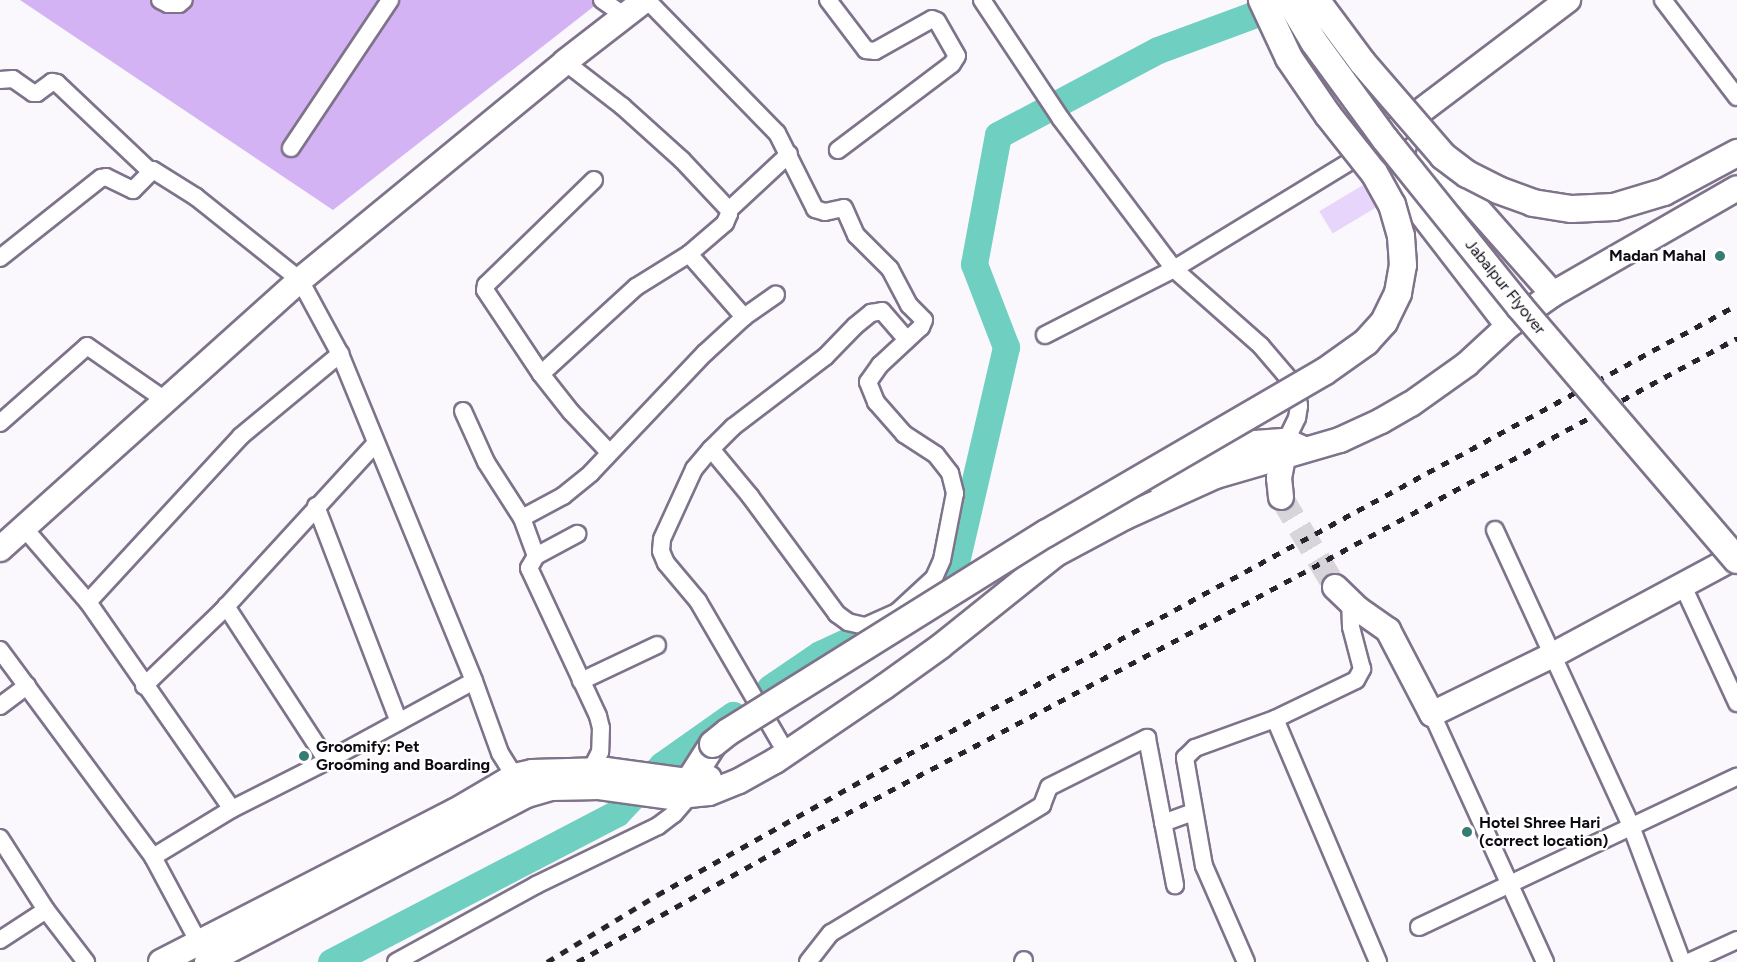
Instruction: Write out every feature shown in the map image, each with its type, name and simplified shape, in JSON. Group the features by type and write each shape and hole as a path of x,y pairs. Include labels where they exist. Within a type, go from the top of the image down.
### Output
{"main road":[{"path":"688,786 713,744 728,732 1047,533 1323,372 1366,342 1384,322 1398,293 1403,265 1401,236 1392,205 1374,173 1289,58 1262,0"},
{"path":"1316,0 1362,62 1443,156 1467,174 1498,190 1533,203 1572,209 1614,207 1665,192 1737,153"},
{"name":"Jabalpur Flyover","path":"1281,6 1314,42 1406,165 1520,307 1737,558"}],"street":[{"path":"160,0 168,4 179,4 184,0"},
{"path":"291,148 390,0"},
{"path":"602,0 625,16"},
{"path":"0,549 300,280 565,62 646,0 777,133 815,209 825,212 844,208 856,235 898,279 909,305 924,320 921,327 869,377 869,390 876,402 904,434 936,455 950,473 955,493 942,560 934,578 897,612 865,626 848,622 837,614 750,496 711,449"},
{"path":"828,0 866,50 870,52 932,18 937,21 957,56 952,64 838,150"},
{"path":"982,0 1061,119 1174,269 1261,346 1290,380 1297,393 1299,406 1291,449 1279,478 1281,497"},
{"path":"1320,0 1404,125 1553,294"},
{"path":"1045,335 1174,269 1372,148 1568,0"},
{"path":"1663,0 1737,97"},
{"path":"1281,6 1372,148 1509,326"},
{"path":"565,62 622,105 682,160 729,210"},
{"path":"0,80 13,79 33,93 37,93 52,82 57,83 150,171 157,172 196,197 300,280 340,354 474,681 500,753 521,785"},
{"path":"541,374 636,287 689,254 725,223 729,210 789,154"},
{"path":"0,258 101,178 106,177 133,190 150,171"},
{"path":"594,180 486,285 485,290 541,374 609,452"},
{"path":"161,962 206,956 521,785 552,788 599,776 688,786 709,793 775,761 941,646 1056,554 1125,517 1216,476 1291,449 1340,440 1412,404 1467,364 1509,326 1553,294 1737,188"},
{"path":"689,254 744,317"},
{"path":"522,518 562,496 591,472 705,353 744,317 776,295"},
{"path":"780,742 698,601 666,563 661,551 662,539 694,469 711,449 734,427 825,357 871,313 882,311 907,340"},
{"path":"0,423 87,346 165,400"},
{"path":"88,602 242,436 340,354"},
{"path":"463,411 486,462 522,518 536,556"},
{"path":"396,962 536,885 658,826 674,814 688,786 750,761 877,677 961,615 1048,543 1077,525 1217,456 1255,443 1291,449"},
{"path":"144,686 226,606 375,444"},
{"path":"316,506 399,722"},
{"path":"25,529 88,602 144,686 232,809"},
{"path":"1495,530 1630,826 1682,962"},
{"path":"578,534 536,556 528,568 601,728 599,776"},
{"path":"1432,714 1553,655 1737,558"},
{"path":"1683,586 1737,703"},
{"path":"1343,594 1388,630 1432,714 1545,962"},
{"path":"1246,962 1204,866 1185,766 1187,753 1275,719 1356,680 1360,674 1361,663 1343,594"},
{"path":"226,606 327,761"},
{"path":"581,681 657,645"},
{"path":"0,650 153,857 206,956"},
{"path":"153,857 232,809 327,761 474,681"},
{"path":"0,706 27,686"},
{"path":"1275,719 1378,962"},
{"path":"808,962 831,933 1042,805 1049,787 1147,738 1174,885"},
{"path":"1419,927 1737,777"},
{"path":"1163,823 1194,812"},
{"path":"0,838 46,910 86,962"},
{"path":"0,940 46,910"},
{"path":"1689,962 1737,940"}],"shaded area":[{"path":"20,0 602,0 333,210"}],"building":[{"path":"1363,185 1376,207 1333,234 1319,211"}],"waterway":[{"path":"921,602 956,562 1006,347 974,264 998,135 1158,50 1288,2"},
{"path":"770,688 820,654 889,622"},
{"path":"331,962 617,813 662,765 733,715"}],"tunnel":[{"path":"1281,497 1335,587"}],"railway":[{"path":"547,962 657,895 907,755 1737,305"},
{"path":"577,962 789,844 1256,598 1737,338"}],"place":[{"name":"Madan Mahal","path":"1720,256"},
{"name":"Groomify: Pet Grooming and Boarding","path":"304,756"},
{"name":"Hotel Shree Hari (correct location)","path":"1467,832"}]}
